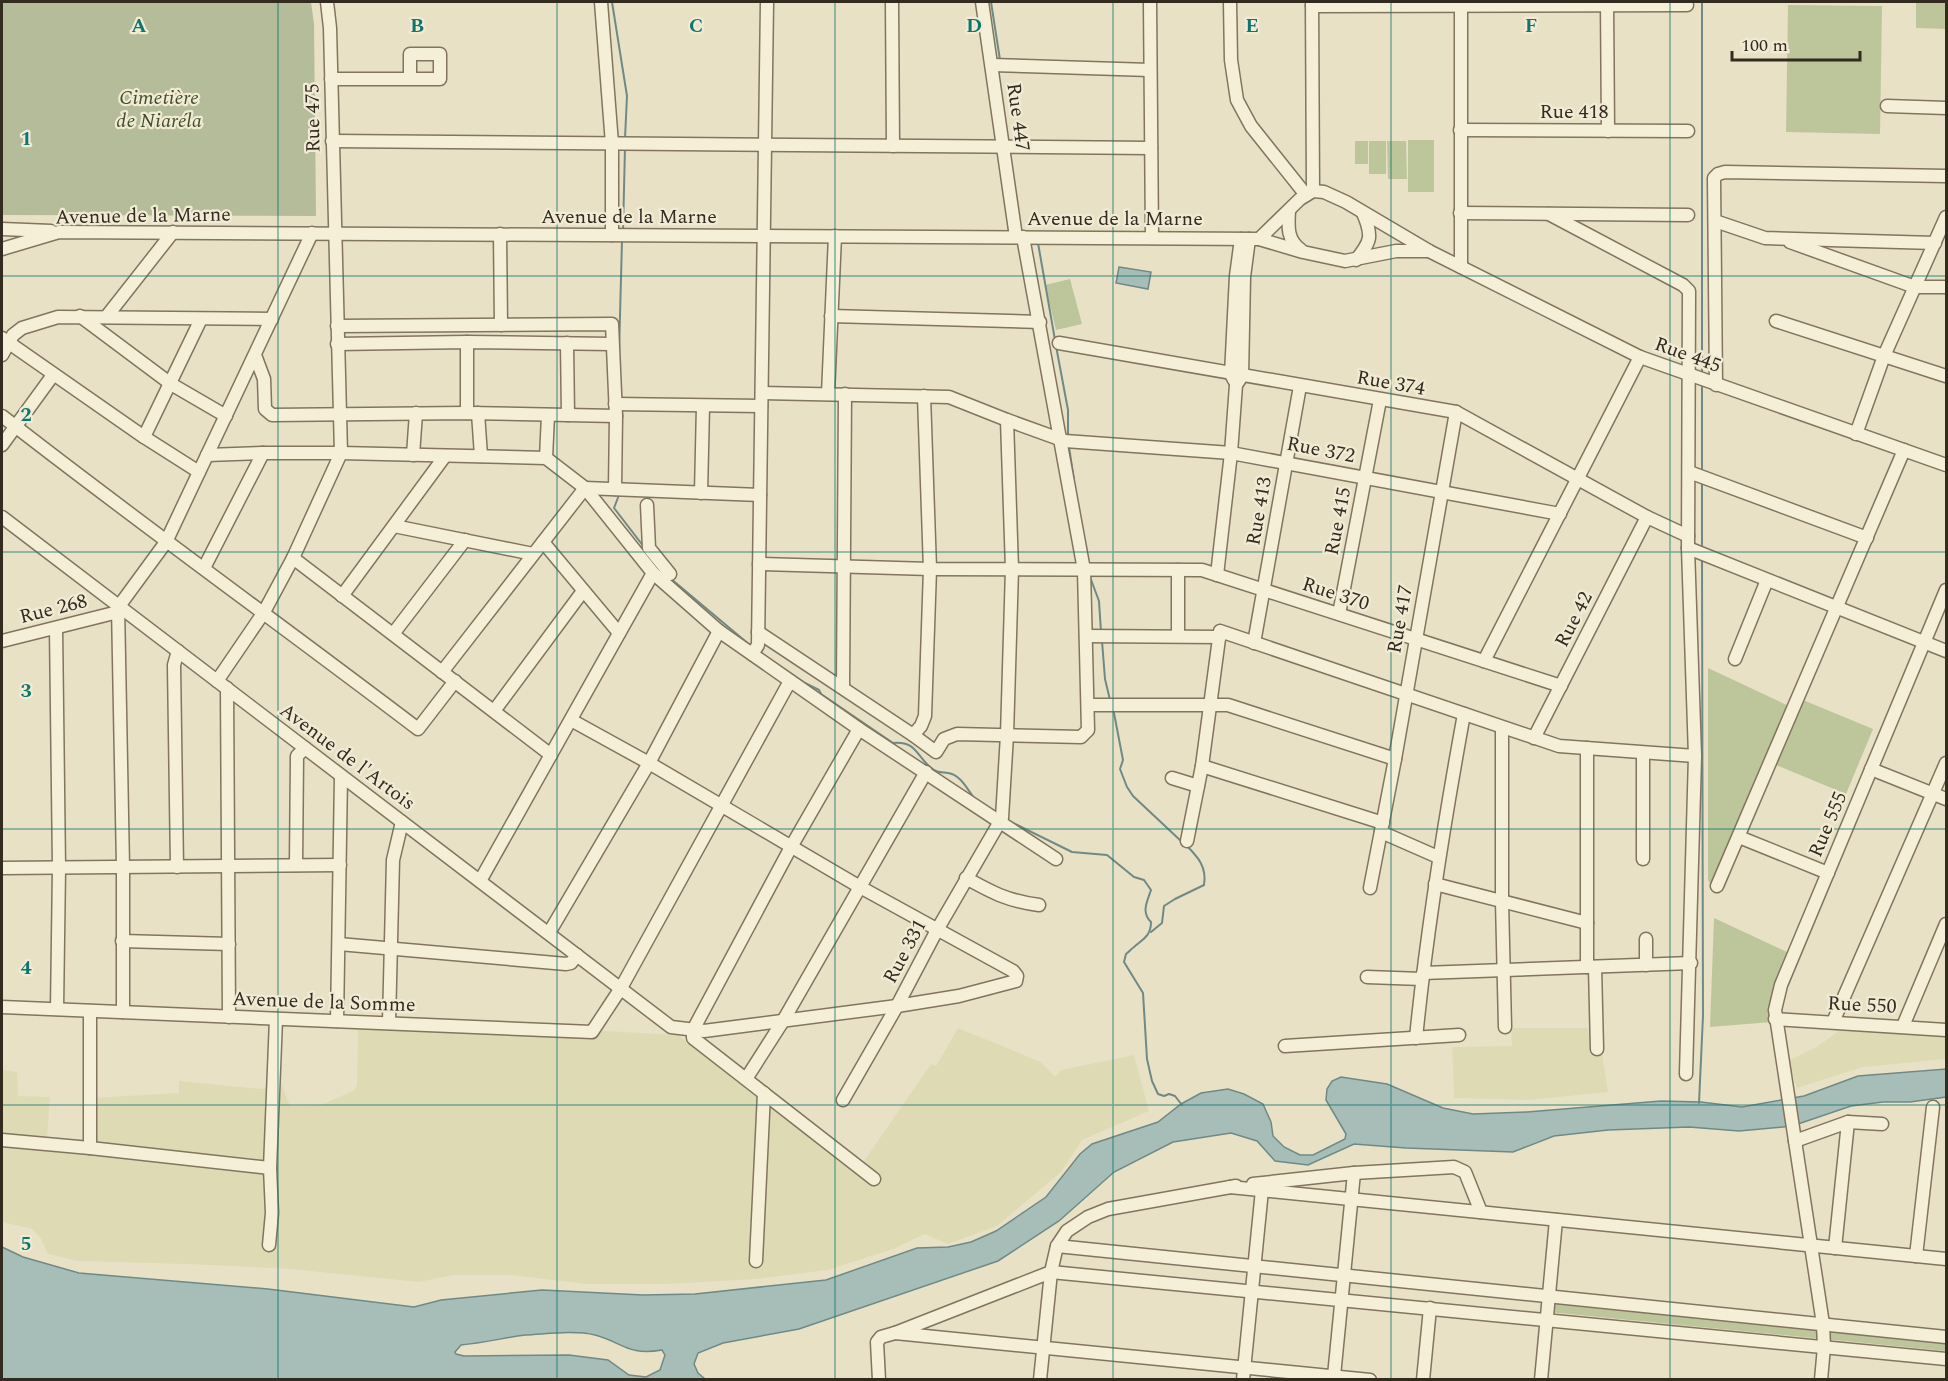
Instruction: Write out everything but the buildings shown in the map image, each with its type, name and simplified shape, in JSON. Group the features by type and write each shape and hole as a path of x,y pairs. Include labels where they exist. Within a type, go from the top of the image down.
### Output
{"street":[{"name":"Rue 475","path":"327,2 330,28 341,453"},
{"path":"601,2 612,144 612,235"},
{"path":"767,2 756,645 790,681 924,771 1002,815 1056,859"},
{"path":"892,2 893,146"},
{"name":"Rue 447","path":"746,1079 783,1021 944,739 957,734 1081,737 1088,730 1084,570 1066,440 1020,237 1003,147 982,2"},
{"path":"1150,2 1152,238"},
{"path":"1230,2 1231,60 1237,100 1251,126 1310,193"},
{"path":"1461,3 1461,267"},
{"path":"1607,3 1608,130"},
{"path":"1310,193 1312,4 1687,5"},
{"path":"992,65 1150,70"},
{"path":"331,79 410,79"},
{"path":"1887,106 1947,108"},
{"name":"Rue 418","path":"1460,130 1688,131"},
{"path":"332,141 1151,148"},
{"path":"1714,384 1714,178 1718,174 1725,172 1947,176"},
{"path":"1217,575 1231,453 1249,239 1289,211 1300,199 1310,193 1324,192 1363,213 1370,229 1369,241 1356,260"},
{"path":"1289,211 1288,234 1303,252 1345,261 1396,251 1429,251"},
{"name":"Rue 445","path":"1363,213 1429,251 1640,357 1947,465"},
{"path":"1460,213 1688,215"},
{"path":"1549,214 1683,285 1689,291 1693,377 1688,542 1695,756 1686,1074"},
{"path":"1856,434 1884,356 1947,217"},
{"path":"1715,222 1765,238 1935,243"},
{"path":"2,230 59,232"},
{"name":"Avenue de la Marne","path":"2,249 59,232 173,232 1249,239 1303,252"},
{"path":"107,316 173,232"},
{"path":"123,1012 123,867 116,610 166,542 312,233"},
{"path":"500,234 501,325"},
{"path":"828,394 835,236"},
{"path":"1780,238 1915,287 1947,287"},
{"path":"80,316 171,384 226,416"},
{"path":"831,316 1040,322"},
{"path":"2,355 5,341 22,328 58,317 272,319"},
{"path":"144,437 201,319"},
{"path":"1776,321 1947,376"},
{"path":"337,326 612,324 615,489"},
{"path":"5,341 199,472"},
{"path":"337,344 467,342 611,344"},
{"path":"467,342 472,413 481,456"},
{"path":"567,343 568,415"},
{"name":"Rue 374","path":"1059,344 1236,378 1300,386 1455,412 1647,517 1688,542 1767,580 1947,651"},
{"path":"255,355 264,379 265,409 272,416 340,413 568,415 703,405 761,406"},
{"path":"1484,662 1640,357"},
{"path":"2,445 53,375"},
{"name":"Rue 413","path":"1254,643 1300,386"},
{"name":"Rue 372","path":"762,393 949,397 1006,420 1066,440 1231,453 1560,514"},
{"path":"843,688 845,394"},
{"path":"913,735 921,726 925,716 930,569 924,396"},
{"name":"Rue 415","path":"1339,614 1380,400"},
{"path":"701,493 703,405"},
{"name":"Rue 417","path":"1370,888 1395,759 1455,412"},
{"path":"413,455 416,413"},
{"path":"546,458 548,415"},
{"path":"2,416 166,542 264,612 418,729 455,681"},
{"path":"1002,815 1012,569 1006,420"},
{"path":"1717,886 1905,450"},
{"path":"204,568 263,453"},
{"path":"207,455 341,453 546,458 585,488 644,552 670,574"},
{"path":"229,1017 228,866 222,685 293,558 341,453"},
{"path":"342,596 445,456"},
{"path":"1689,472 1867,538"},
{"path":"585,488 760,495"},
{"path":"442,672 585,488"},
{"path":"647,505 644,552 653,573 720,631 756,645 843,688 936,752"},
{"name":"Avenue de l'Artois","path":"2,517 8,528 116,610 178,651 672,1027 693,1030"},
{"name":"Rue 42","path":"1534,738 1647,517"},
{"path":"394,526 533,554"},
{"path":"393,634 465,540"},
{"path":"543,542 619,633"},
{"path":"293,558 551,755"},
{"name":"Rue 370","path":"759,564 930,569 1202,570 1561,686"},
{"path":"1178,570 1178,636"},
{"path":"480,881 653,573"},
{"path":"1735,659 1767,580"},
{"name":"Rue 555","path":"1821,1380 1824,1347 1823,1324 1775,1010 1781,985 1947,590"},
{"path":"494,711 583,591"},
{"name":"Rue 268","path":"2,642 116,610"},
{"path":"56,628 59,868 57,1009"},
{"path":"549,933 649,763 720,631"},
{"path":"1187,841 1202,766 1220,631 1559,746 1643,754 1695,756"},
{"path":"1086,636 1220,636"},
{"path":"177,867 174,665 178,651"},
{"path":"621,988 790,681"},
{"path":"1088,705 1228,705 1395,759"},
{"path":"1416,1038 1438,857 1464,714"},
{"path":"571,720 860,887 1013,971 1017,976 1016,981 959,996 783,1021 704,1031 693,1030"},
{"path":"1502,728 1505,1027"},
{"path":"859,729 791,847 693,1030 693,1038 874,1179"},
{"path":"296,865 297,756 305,748"},
{"path":"1587,748 1587,923 1597,1049"},
{"path":"1643,754 1643,859"},
{"path":"1833,1022 1947,763"},
{"path":"1202,766 1382,827 1438,857"},
{"path":"1871,769 1947,799"},
{"path":"337,1021 341,776"},
{"path":"1172,778 1198,786"},
{"name":"Rue 331","path":"843,1100 1002,815"},
{"path":"389,1023 393,860 402,822"},
{"path":"1739,837 1828,873"},
{"path":"2,868 340,865"},
{"path":"966,878 999,897 1018,903 1039,905"},
{"path":"1435,884 1587,923"},
{"path":"1903,1026 1947,924"},
{"path":"1646,939 1646,965"},
{"path":"122,941 229,944"},
{"path":"339,944 566,964 572,963 577,955"},
{"path":"1367,977 1690,963"},
{"name":"Avenue de la Somme","path":"2,1007 592,1032 621,988"},
{"path":"90,1011 90,1148"},
{"path":"269,1245 272,1213 270,1168 276,1018"},
{"name":"Rue 550","path":"1775,1019 1947,1030"},
{"path":"1285,1046 1459,1035"},
{"path":"756,1261 764,1093"},
{"path":"1916,1256 1933,1107"},
{"path":"1793,1135 1848,1122 1882,1124"},
{"path":"1835,1248 1848,1122"},
{"path":"2,1140 270,1168"},
{"path":"1040,1380 1051,1272 1058,1246 1067,1231 1088,1217 1108,1209 1230,1187 1354,1173 1447,1166 1460,1168 1466,1172 1480,1212"},
{"path":"1334,1376 1354,1173"},
{"path":"1230,1187 1947,1259"},
{"path":"1243,1380 1262,1190"},
{"path":"1541,1380 1556,1220"},
{"path":"1058,1246 1947,1337"},
{"path":"879,1380 877,1342 881,1337 1051,1272 1947,1359"},
{"path":"1423,1380 1430,1308"},
{"path":"895,1333 1370,1380"}],"shaded area":[{"path":"443,1022 678,1035 855,1174 931,1064 936,1066 958,1028 1041,1062 1055,1077 1061,1070 1134,1055 1149,1111 1082,1140 1061,1172 997,1226 948,1244 925,1234 893,1249 828,1270 757,1279 666,1284 586,1284 511,1275 453,1275 419,1282 290,1269 78,1261 48,1254 40,1237 32,1229 2,1222 2,1070 17,1072 18,1096 50,1097 47,1138 83,1143 87,1140 92,1098 179,1093 179,1081 262,1089 281,1083 290,1106 321,1105 355,1090 358,1024"},
{"path":"1840,1022 1946,1030 1946,1059 1863,1067 1797,1088 1788,1061 1818,1046 1840,1030"},
{"path":"1511,1028 1588,1028 1591,1050 1602,1053 1608,1092 1529,1100 1454,1098 1452,1047 1512,1046"}],"green space":[{"name":"Cimetière de Niaréla","path":"2,2 311,2 314,24 316,216 2,215"},
{"path":"1916,3 1946,3 1946,29 1916,28"},
{"path":"1788,5 1882,6 1880,134 1786,132"},
{"path":"1408,140 1434,140 1434,192 1408,192"},
{"path":"1355,141 1368,141 1368,164 1355,164"},
{"path":"1369,141 1386,141 1386,174 1369,174"},
{"path":"1387,141 1406,141 1407,179 1388,179"},
{"path":"1070,279 1082,324 1056,330 1045,285"},
{"path":"1708,668 1791,707 1711,885 1708,880"},
{"path":"1803,700 1873,729 1846,794 1776,765"},
{"path":"1714,918 1787,952 1772,1022 1710,1027"},
{"path":"1548,1300 1946,1341 1946,1351 1548,1312"}],"water":[{"path":"1119,267 1151,272 1148,289 1116,283"},
{"path":"1946,1069 1946,1097 1851,1106 1783,1127 1739,1131 1689,1127 1608,1130 1554,1136 1513,1152 1354,1144 1308,1165 1275,1161 1257,1141 1231,1133 1173,1142 1114,1172 1059,1221 998,1261 799,1329 723,1343 698,1353 694,1364 698,1373 705,1379 2,1380 2,1247 23,1257 79,1273 268,1289 414,1307 441,1300 542,1290 643,1295 695,1294 826,1280 917,1248 948,1247 971,1242 996,1231 1046,1197 1080,1154 1092,1144 1158,1122 1181,1104 1201,1093 1228,1089 1263,1104 1271,1122 1273,1136 1284,1147 1300,1155 1313,1155 1345,1139 1346,1134 1326,1100 1327,1089 1332,1081 1341,1077 1387,1084 1443,1108 1473,1114 1661,1101 1701,1102 1742,1107 1804,1096 1858,1076","holes":["569,1333 595,1335 634,1350 662,1350 665,1355 660,1370 646,1377 629,1375 608,1360 569,1355 464,1356 455,1352 461,1345 525,1335"]}],"waterway":[{"path":"612,2 627,96 625,138"},
{"path":"991,2 1000,60"},
{"path":"1702,2 1702,374"},
{"path":"623,231 625,147"},
{"path":"619,354 622,240"},
{"path":"1038,243 1055,340"},
{"path":"1056,346 1068,410 1068,438"},
{"path":"1702,382 1702,473"},
{"path":"1069,447 1074,480"},
{"path":"1702,481 1702,548"},
{"path":"619,495 614,508 644,547"},
{"path":"1699,1103 1703,1016 1702,559"},
{"path":"1090,577 1099,601 1101,632"},
{"path":"670,578 751,646"},
{"path":"1102,641 1105,679 1110,700"},
{"path":"758,651 819,690 821,694 893,743 907,744 930,767 939,772 957,776 974,798"},
{"path":"1113,708 1123,760 1120,769 1127,787 1133,796 1181,841"},
{"path":"1009,821 1072,852 1107,855 1134,877 1144,880 1151,890 1146,911 1151,922 1150,931 1126,954 1124,962 1143,993 1147,1059 1152,1081 1158,1094 1175,1096 1182,1105"},
{"path":"1151,932 1162,923 1164,906 1204,885 1205,879 1201,863 1186,845"}]}
